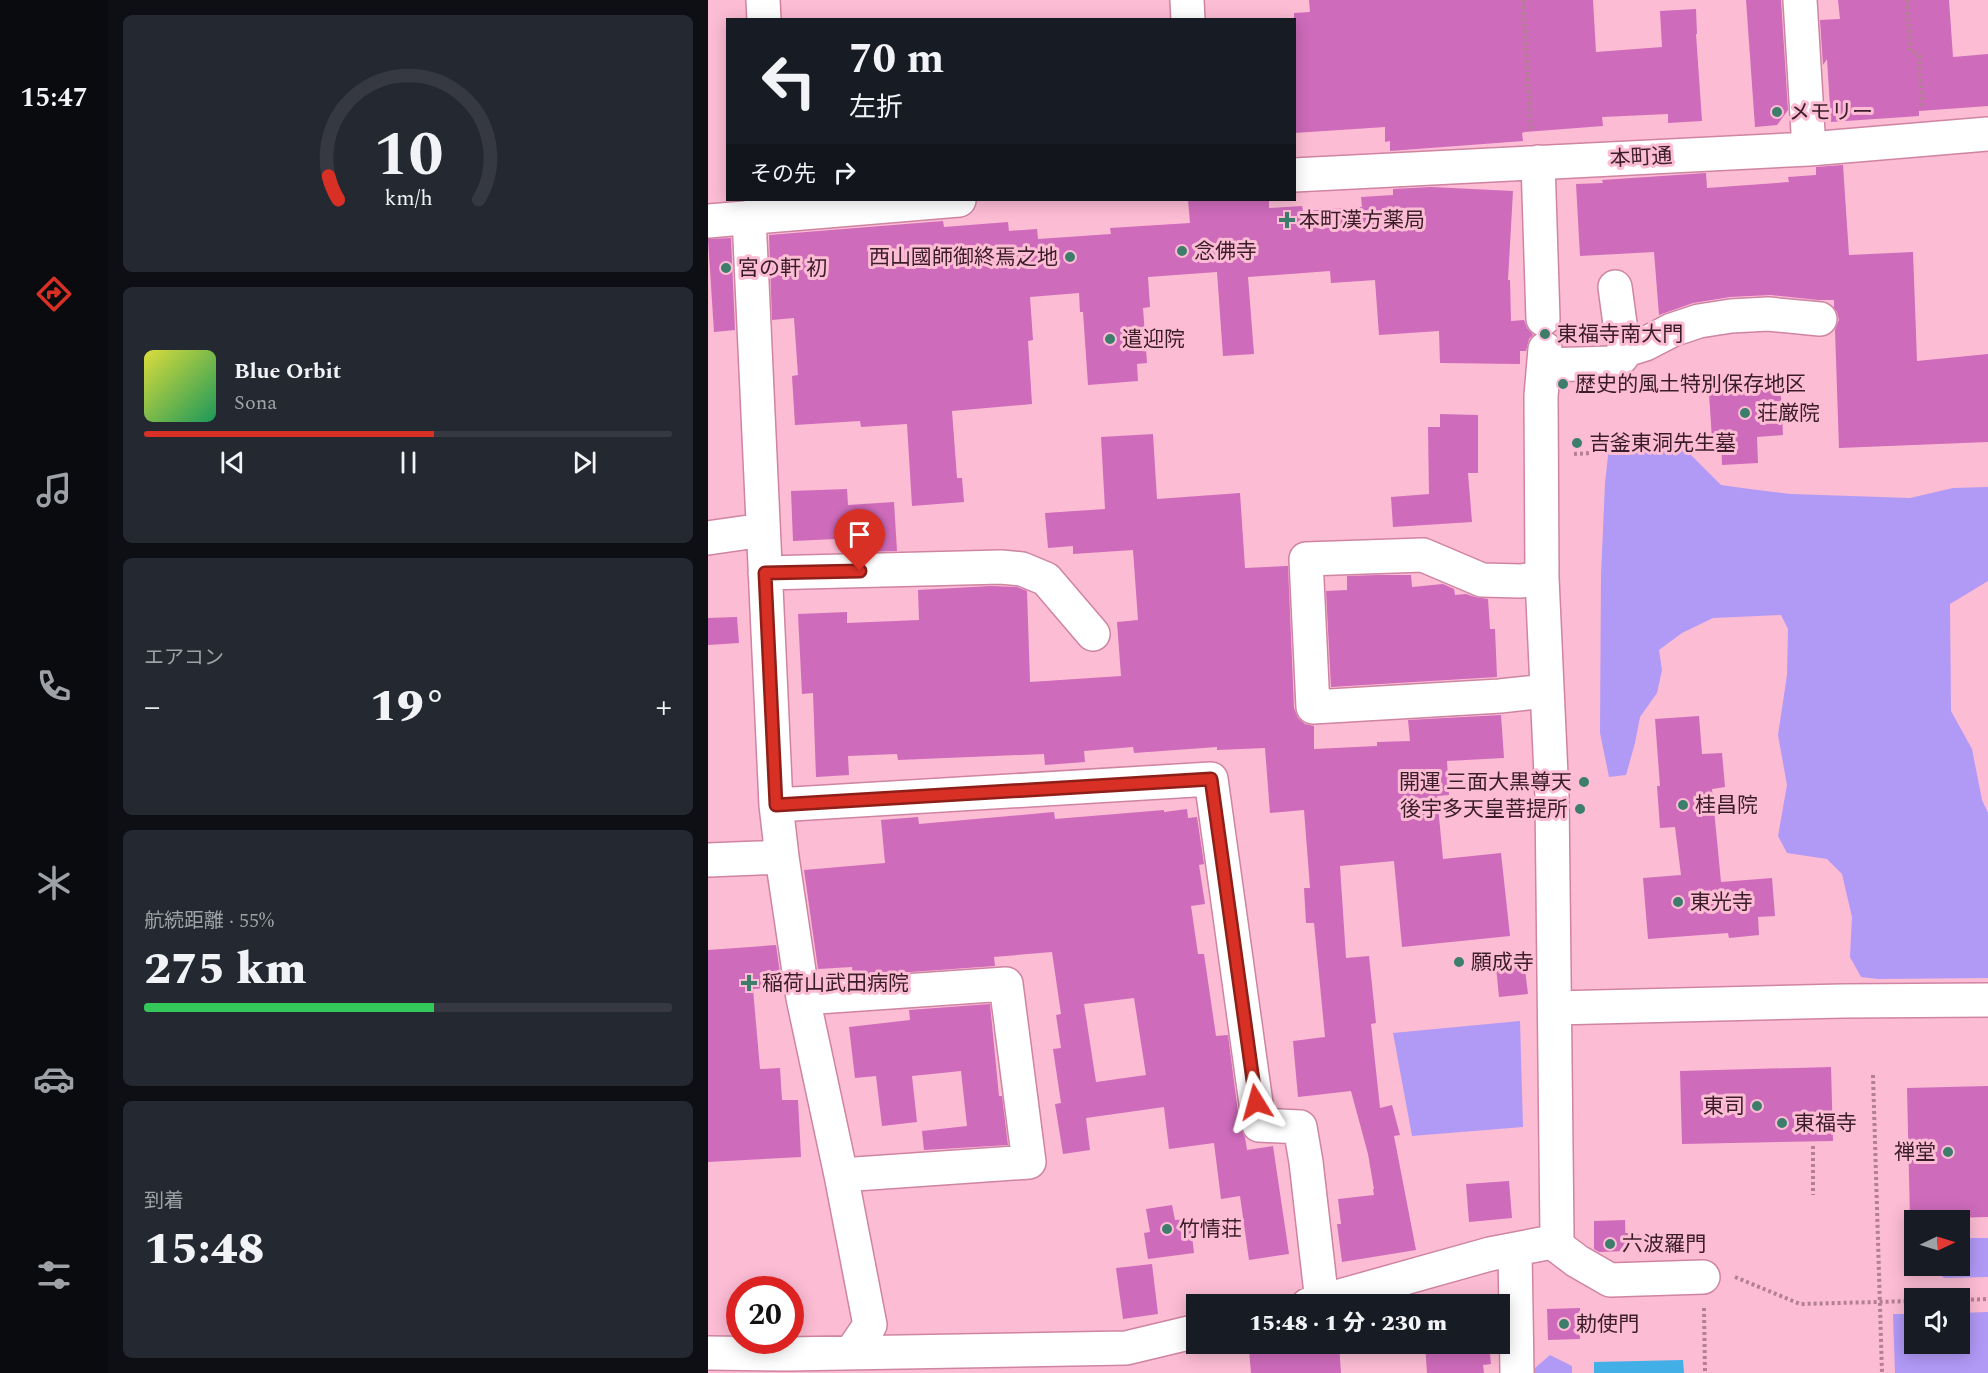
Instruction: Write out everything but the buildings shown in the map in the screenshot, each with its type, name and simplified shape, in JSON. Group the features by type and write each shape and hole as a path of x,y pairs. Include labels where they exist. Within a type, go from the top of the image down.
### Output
{"street":[{"path":"763,0 764,18"},
{"path":"1187,0 1188,18"},
{"path":"1800,0 1809,149"},
{"name":"本町通","path":"1296,175 1809,149 1988,134"},
{"path":"1347,1294 1490,1254 1552,1242 1557,1237 1552,797 1542,578 1541,396 1544,344 1538,162"},
{"path":"708,221 765,211 941,201"},
{"path":"765,211 764,530 776,805 803,998 870,1325 851,1353"},
{"path":"1615,286 1626,350"},
{"path":"1544,344 1611,363 1621,358 1626,350 1699,321 1768,314 1820,319"},
{"path":"708,538 764,530"},
{"path":"1542,578 1482,580 1423,555 1306,559 1313,707 1500,696 1546,691"},
{"path":"765,573 1001,567 1022,569 1046,579 1093,634"},
{"path":"776,805 1211,779 1259,1125 1300,1127 1306,1162 1314,1294"},
{"path":"708,860 782,857"},
{"path":"803,998 1006,984 1029,1162 841,1175"},
{"path":"1555,1008 1988,1000"},
{"path":"1552,1242 1577,1261 1610,1280 1703,1277"},
{"path":"1515,1250 1517,1373"},
{"path":"708,1353 851,1353 1077,1361 1186,1334"}],"path":[{"path":"1523,0 1532,151 1538,162"},
{"path":"1907,0 1910,49 1919,55 1924,139"},
{"path":"1873,1075 1882,1373"},
{"path":"1812,1146 1813,1195"},
{"path":"1703,1277 1705,1373"},
{"path":"1970,1300 1988,1299"},
{"path":"1800,1304 1904,1301"}],"shaded area":[{"path":"1604,433 1651,448 1681,445 1721,485 1742,488 1791,494 1910,498 1953,488 1988,487 1988,581 1950,604 1951,711 1972,749 1982,800 1988,813 1988,978 1878,979 1861,977 1850,957 1852,917 1842,874 1827,859 1787,853 1778,836 1787,785 1778,735 1787,675 1788,629 1781,615 1713,618 1682,633 1659,650 1662,670 1657,693 1640,717 1626,775 1609,777 1600,733 1601,575 1609,447"},
{"path":"1520,1021 1523,1127 1412,1136 1393,1033"},
{"path":"1970,1238 1988,1238 1988,1277 1944,1278 1942,1276 1970,1276"},
{"path":"1988,1312 1988,1373 1895,1373 1893,1314 1904,1314 1904,1354 1970,1354 1970,1313"},
{"path":"1550,1355 1572,1366 1572,1373 1535,1373 1535,1368"}],"water":[{"path":"1683,1360 1684,1373 1594,1373 1594,1362"}],"place":[{"name":"メモリー","path":"1777,112"},
{"name":"本町漢方薬局","path":"1287,220"},
{"name":"念佛寺","path":"1182,251"},
{"name":"西山國師御終焉之地","path":"1070,257"},
{"name":"宮の軒 初","path":"726,268"},
{"name":"東福寺南大門","path":"1545,334"},
{"name":"遣迎院","path":"1110,339"},
{"name":"歴史的風土特別保存地区","path":"1563,384"},
{"name":"荘厳院","path":"1745,413"},
{"name":"吉釜東洞先生墓","path":"1577,443"},
{"name":"開運 三面大黒尊天","path":"1584,782"},
{"name":"桂昌院","path":"1683,805"},
{"name":"後宇多天皇菩提所","path":"1580,809"},
{"name":"東光寺","path":"1678,902"},
{"name":"願成寺","path":"1459,962"},
{"name":"稲荷山武田病院","path":"749,983"},
{"name":"東司","path":"1757,1106"},
{"name":"東福寺","path":"1782,1123"},
{"name":"禅堂","path":"1948,1152"},
{"name":"竹情荘","path":"1167,1229"},
{"name":"六波羅門","path":"1610,1244"},
{"name":"勅使門","path":"1564,1324"}],"route":[{"path":"860,571 765,573 776,805 1211,779 1256,1102"}]}
